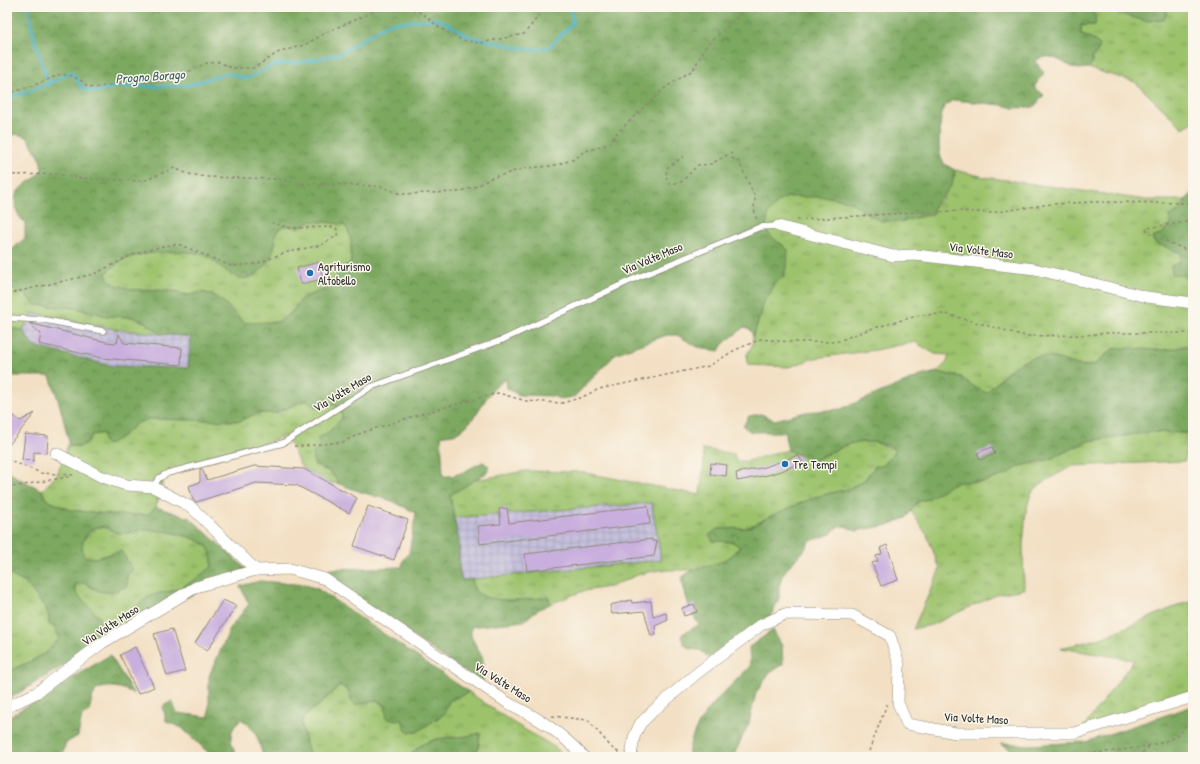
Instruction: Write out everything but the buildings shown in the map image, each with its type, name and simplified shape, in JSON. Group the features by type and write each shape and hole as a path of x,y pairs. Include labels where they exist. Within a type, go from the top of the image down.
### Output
{"street":[{"name":"Via Volte Maso","path":"778,226 893,256 916,255 1035,269 1147,297 1193,303"},
{"path":"56,453 100,476 126,485 153,487 191,507 256,570"},
{"name":"Via Volte Maso","path":"7,707 36,693 102,643 196,587 256,570 290,569 325,579 508,703 536,716 565,737 584,757"},
{"name":"Via Volte Maso","path":"631,757 637,730 640,724 652,712 696,674 761,625 785,614 852,615 890,636 899,664 898,702 907,724 956,733 1074,733 1193,697"}],"lane":[{"name":"Via Volte Maso","path":"153,487 159,478 168,473 279,444 371,387 502,340 636,278 756,228 778,226"},
{"path":"7,318 45,320 103,331"}],"path":[{"path":"7,94 61,74 72,76 82,81 87,86 94,88 126,82 166,82 207,63 219,62 231,68 254,68 277,53 304,44 331,30 385,7"},
{"path":"407,7 423,14 440,28 462,40 480,43 524,34 546,7"},
{"path":"7,174 58,174 78,178 143,181 174,168 188,174 206,177 279,179 296,183 379,186 401,194 458,192 477,186 490,178 526,168 552,166 575,159 583,152 611,143 614,136 666,87 693,70 706,46 748,7"},
{"path":"684,156 667,168 666,177 670,184 681,182 698,165 711,164 731,153 732,158 739,162 755,199 754,209 758,220 756,228"},
{"path":"795,220 919,212 961,211 990,213 1051,204 1092,202 1193,203"},
{"path":"1193,221 1146,228 1148,233 1193,253"},
{"path":"7,294 94,274 132,255 159,247 178,244 231,266 256,264 284,252 321,245 337,236 338,231 335,228 291,228 272,223"},
{"path":"279,444 304,446 343,442 360,433 424,413 498,393 526,401 562,403 580,398 599,389 709,366 736,350 761,339 790,342 836,342 867,330 920,315 946,314 1025,336 1076,336 1109,333 1193,333"},
{"path":"7,459 12,463 42,473 76,475 7,488"},
{"path":"869,757 869,751 887,704"},
{"path":"536,716 558,716 588,720 612,748 619,753 631,757"},
{"path":"1046,757 1103,753 1164,742 1180,734 1186,723 1193,721"},
{"path":"1138,757 1151,744"}],"shaded area":[{"path":"33,313 114,329 191,337 189,368 112,366 33,346 23,330"},
{"path":"652,502 662,560 462,580 459,568 459,542 453,518"}],"green space":[{"path":"7,7 1090,7 1095,16 1095,25 1081,25 1081,35 1091,38 1100,45 1097,53 1092,57 1092,64 1088,68 1079,69 1052,57 1041,58 1035,61 1044,73 1034,87 1044,95 1034,107 1014,108 1002,105 953,100 944,106 941,118 939,143 941,157 943,162 955,170 952,185 933,207 934,213 901,222 881,221 869,215 851,202 829,197 788,197 779,201 769,212 766,227 769,235 788,250 787,266 783,278 773,283 771,292 762,304 762,311 753,336 750,329 744,327 723,344 719,351 698,347 677,335 667,335 617,353 574,397 559,399 553,396 518,395 507,388 506,379 492,390 472,420 466,426 457,433 441,436 443,476 459,474 483,462 490,467 488,472 450,495 459,542 459,568 462,580 472,579 474,588 479,594 497,599 521,600 549,597 550,604 537,610 524,621 471,627 471,636 483,659 483,684 322,575 330,569 402,567 403,561 409,553 416,513 392,501 339,484 331,472 314,464 312,454 321,445 317,438 329,432 342,418 341,411 336,405 315,406 307,401 300,402 276,413 257,413 240,421 151,419 137,423 120,438 107,445 103,440 103,433 92,435 87,443 79,447 68,445 69,442 60,406 50,376 7,376 7,328 23,330 33,346 112,366 188,368 191,337 161,334 145,322 132,317 107,316 76,308 35,305 20,291 7,291 7,254 25,238 25,223 17,211 15,201 16,197 21,188 34,178 42,169 40,158 27,137 16,134 7,138","holes":["311,221 344,224 350,237 351,263 344,266 325,289 302,298 292,312 278,322 245,323 222,301 212,295 203,293 184,295 174,291 135,290 124,288 115,285 109,280 106,273 121,261 131,257 153,253 190,252 207,256 231,274 240,278 247,278 261,271 271,257 274,249 275,234 282,226 299,227"]},
{"path":"1090,7 1108,7 1121,14 1146,21 1154,19 1167,12 1163,7 1193,7 1193,122 1183,128 1135,82 1088,68 1092,64 1092,57 1097,53 1091,38 1081,35 1081,25 1095,25"},
{"path":"1108,7 1163,7 1167,12 1164,20 1146,21 1121,14"},
{"path":"955,170 985,177 1146,200 1185,200 1184,207 1174,215 1164,232 1157,237 1152,238 1174,251 1181,252 1181,275 1193,281 1193,345 1166,350 1115,349 1104,356 1097,364 1088,366 1074,365 1058,359 1010,369 986,393 971,385 961,377 937,372 947,362 949,355 935,354 915,342 875,350 815,358 789,367 748,365 747,354 752,346 753,336 762,311 762,304 771,292 783,245 771,237 765,225 768,213 776,203 787,197 810,195 851,202 869,215 913,211 933,207 937,204 948,190 953,180"},
{"path":"1193,191 1193,281 1181,275 1172,274 1171,266 1180,262 1181,253 1155,243 1152,238 1158,236 1171,224 1169,216 1174,215 1184,207 1185,200 1192,194"},
{"path":"311,221 344,224 350,237 351,263 344,266 325,289 302,298 292,312 278,322 245,323 205,292 189,295 167,290 135,290 116,285 109,280 106,273 123,260 131,257 153,252 179,251 200,254 208,257 236,276 248,278 276,242 275,234 282,226 299,227"},
{"path":"15,289 22,291 35,305 76,308 107,316 132,317 145,322 161,334 114,329 33,313 23,330 7,328 7,291"},
{"path":"1193,345 1193,433 1150,432 1088,441 1048,460 1020,466 1005,475 983,482 960,482 952,484 928,499 917,502 906,518 888,525 856,531 845,526 837,527 831,534 810,541 803,552 788,567 782,576 779,587 779,599 771,615 709,658 700,650 689,648 684,644 682,634 699,625 690,610 681,578 692,570 718,563 730,557 740,547 733,542 713,541 709,535 717,529 746,528 815,497 848,489 865,480 875,466 883,466 896,450 890,446 875,442 863,442 848,444 813,461 788,450 785,437 787,432 751,432 743,426 749,416 761,414 775,420 806,412 841,409 920,376 937,372 961,377 971,385 986,393 1017,365 1035,357 1046,357 1081,366 1090,366 1097,363 1114,349 1118,348 1166,350"},
{"path":"307,401 315,406 336,405 341,411 342,418 329,432 317,438 322,445 318,451 322,469 331,472 339,484 327,482 301,467 286,436 165,476 156,507 147,515 114,515 71,510 45,498 42,490 57,475 68,445 79,447 87,443 92,435 104,433 120,438 137,423 151,419 240,421 257,413 276,413 300,402"},
{"path":"1150,432 1186,433 1185,461 1072,466 1042,483 1031,493 1026,511 1023,546 1024,589 998,594 931,625 913,629 940,569 927,535 911,511 917,502 928,499 952,484 960,482 983,482 1005,475 1020,466 1048,460 1088,441"},
{"path":"875,442 896,450 883,466 870,472 865,480 848,489 815,497 746,528 717,529 713,541 733,542 740,546 730,557 718,563 692,570 659,570 640,574 610,587 583,591 550,604 548,597 508,600 486,597 479,594 474,588 472,579 661,560 652,503 453,518 450,495 475,480 525,471 581,472 700,495 704,464 703,449 734,454 736,461 747,461 788,450 813,461 848,444"},
{"path":"7,468 16,477 42,490 45,498 51,502 71,510 114,515 147,515 156,507 190,518 246,569 123,628 133,611 142,601 160,593 181,588 212,567 211,554 209,549 204,544 180,534 146,530 117,533 108,528 93,528 84,539 82,548 84,557 96,558 121,551 133,569 127,576 127,585 117,591 106,592 96,590 86,583 75,584 76,593 98,616 111,637 7,700 7,672 46,653 60,638 53,626 49,624 49,616 46,609 27,584 7,573"},
{"path":"97,527 108,528 117,533 153,530 170,532 189,537 204,544 209,549 212,567 180,588 159,593 123,628 111,637 98,616 76,593 75,584 86,583 93,589 127,585 127,576 121,551 96,558 84,557 82,552 82,543 86,536"},
{"path":"7,573 27,584 46,609 49,616 49,624 53,626 60,638 46,653 7,672"},
{"path":"260,581 306,585 318,589 469,692 449,701 444,714 417,732 407,732 402,720 387,719 385,705 377,700 355,705 351,701 349,691 340,685 318,706 307,713 302,721 302,728 310,757 263,757 256,735 250,726 241,719 233,728 231,737 231,742 237,757 213,757 182,728 166,721 163,706 172,701 177,713 209,717 209,676 231,627 249,604 240,586"},
{"path":"1193,602 1193,691 1083,728 1134,660 1061,648 1101,638 1184,603"},
{"path":"773,630 782,646 783,664 770,672 756,693 749,723 733,757 688,757 690,743 702,718 720,696 750,666 749,647"},
{"path":"110,655 134,694 115,687 106,687 96,690 92,698 89,712 82,716 78,736 66,743 61,757 49,757 38,754 34,757 25,757 7,751 7,718"},
{"path":"340,685 349,691 351,701 368,703 377,700 402,719 407,732 417,732 444,714 449,701 469,692 512,722 556,748 564,757 475,757 479,745 480,733 470,736 436,739 420,746 412,753 412,757 310,757 302,728 302,721 307,713 318,706"},
{"path":"1193,706 1193,757 1028,757 1018,755 1001,743 1029,745 1085,742"},
{"path":"480,733 479,745 475,757 412,757 412,753 420,746 436,739 470,736"}],"waterway":[{"path":"28,7 34,37 49,85"},
{"name":"Progno Borago","path":"7,98 40,88 71,72 81,87 92,92 116,87 179,86 192,84 227,73 246,79 274,65 303,62 339,54 389,23 435,19 443,21 468,36 515,47 537,50 549,47 573,23 570,7"}],"place":[{"name":"Agriturismo Altobello","path":"310,273"},
{"name":"Tre Tempi","path":"785,464"}]}
